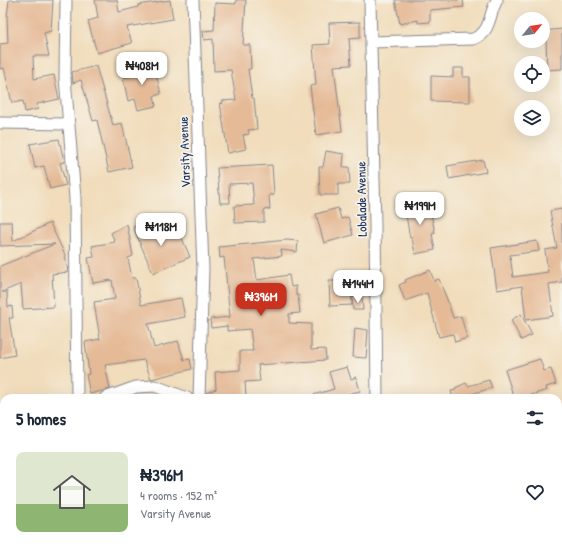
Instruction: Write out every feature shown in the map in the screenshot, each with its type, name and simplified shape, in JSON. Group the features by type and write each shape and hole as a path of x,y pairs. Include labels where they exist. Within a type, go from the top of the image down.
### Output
{"street":[{"path":"66,0 65,78 68,124 76,198 77,394"},
{"name":"Varsity Avenue","path":"192,0 203,269 199,394"},
{"name":"Lobalade Avenue","path":"370,0 377,394"},
{"path":"371,42 473,39 481,36 488,26 497,0"},
{"path":"0,123 68,124"},
{"path":"116,394 136,387 155,386 176,394"}],"building":[{"path":"9,0 53,0 51,31 44,33 49,56 33,56 34,79 54,75 59,99 37,104 38,109 25,112 23,101 12,103 4,68 0,69 0,44 8,43 7,16"},
{"path":"95,0 117,0 119,12 138,7 138,5 170,0 173,19 127,27 132,43 97,53 88,21 98,18"},
{"path":"236,0 246,0 243,45 250,45 251,69 248,69 252,98 254,98 257,129 248,130 249,134 243,135 246,149 228,153 220,103 223,104 222,101 236,100 231,70 214,71 213,39 204,40 203,31 214,30 215,3 236,4"},
{"path":"395,0 463,0 464,7 430,10 430,22 418,23 418,20 400,24"},
{"path":"360,22 360,38 349,39 351,65 334,66 342,131 316,135 310,86 316,85 313,45 330,44 329,23"},
{"path":"562,29 562,69 550,70 550,56 547,56 546,48 550,48 550,30"},
{"path":"153,62 161,94 154,96 156,106 138,110 135,99 128,101 123,78 130,76 128,68"},
{"path":"96,66 113,125 122,123 132,167 109,172 97,120 93,121 81,80 73,83 72,72"},
{"path":"453,68 463,68 463,77 470,77 470,102 431,101 431,76 453,77"},
{"path":"59,139 64,162 60,163 66,185 50,189 44,166 35,168 30,144"},
{"path":"326,151 344,154 343,167 349,167 350,184 338,184 338,195 320,195 319,167 323,167"},
{"path":"483,160 486,172 449,179 447,166"},
{"path":"272,165 274,195 269,195 270,209 264,210 264,222 235,223 234,206 254,205 252,183 229,184 230,203 220,203 217,168"},
{"path":"428,199 435,233 432,234 435,250 415,254 412,238 410,238 404,204"},
{"path":"338,208 341,219 348,217 353,235 324,243 316,214"},
{"path":"562,209 562,282 549,284 553,316 526,320 522,286 497,290 491,248 537,241 539,251 510,255 513,277 548,272 545,250 557,248 550,211"},
{"path":"147,220 151,228 158,225 164,238 179,231 190,257 153,273 133,227"},
{"path":"0,222 12,222 13,241 50,223 65,255 68,272 52,274 54,307 23,309 21,284 2,292 7,292 8,307 12,306 13,318 9,318 15,355 0,358 0,266 55,244 0,246"},
{"path":"127,224 133,256 128,258 132,278 136,278 141,305 181,298 185,317 148,324 154,348 178,341 184,360 190,359 192,369 151,379 144,360 105,365 110,389 90,394 86,375 89,374 85,342 100,339 94,302 115,299 112,280 93,283 88,258 94,257 92,246 115,242 111,233"},
{"path":"287,240 298,241 297,252 281,250 282,256 254,259 257,280 289,275 291,287 296,286 296,295 298,295 300,313 289,314 289,323 311,324 311,350 325,349 326,360 258,365 260,381 245,382 246,394 206,394 216,389 215,372 240,370 240,351 253,351 250,329 227,331 227,326 211,328 210,319 230,317 224,257 220,258 219,247"},
{"path":"430,270 434,281 439,279 453,318 461,316 467,338 455,342 453,334 439,337 427,293 405,301 399,285 406,282 405,280"},
{"path":"329,281 351,281 352,305 330,306"},
{"path":"352,297 362,297 363,310 353,310"},
{"path":"521,314 532,335 521,340 511,320"},
{"path":"355,328 368,330 366,358 353,357"},
{"path":"540,359 544,371 551,369 556,384 546,387 547,390 534,394 513,394 505,370"},
{"path":"347,367 351,379 356,377 360,391 348,394 316,394 334,389 329,372"},
{"path":"489,380 492,388 471,394 452,394 451,391 456,390 455,388 466,383 468,386"}]}
